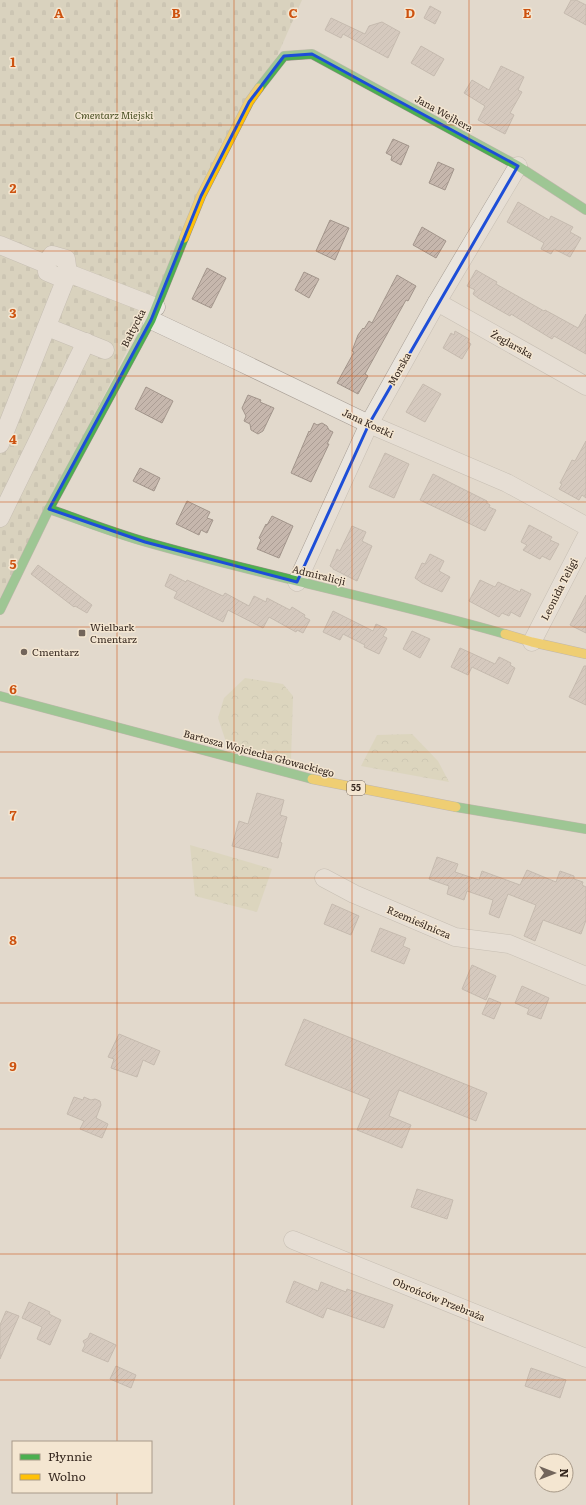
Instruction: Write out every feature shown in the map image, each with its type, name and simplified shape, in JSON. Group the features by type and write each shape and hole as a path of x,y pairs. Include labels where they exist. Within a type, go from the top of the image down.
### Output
{"street":[{"name":"Jana Wejhera","path":"284,56 312,54 518,166 586,210"},
{"name":"Bałtycka","path":"0,610 5,585 49,509 153,314 201,196 211,176 249,102 284,56"},
{"name":"Morska","path":"297,582 369,424 437,302 518,166"},
{"path":"0,246 46,264 47,272 59,277 68,273"},
{"name":"Jana Kostki","path":"68,273 153,314 234,358 369,424 508,484 586,526"},
{"path":"0,444 68,273"},
{"name":"Żeglarska","path":"437,302 586,386"},
{"path":"47,327 105,350"},
{"path":"0,518 86,342"},
{"name":"Admiralicji","path":"49,509 145,542 297,582 453,619 532,642 586,654"},
{"name":"Leonida Teligi","path":"532,642 586,537"},
{"name":"Bartosza Wojciecha Głowackiego","path":"0,696 314,780 432,803 586,830"},
{"name":"Rzemieślnicza","path":"324,878 354,894 456,937 509,944 586,976"},
{"name":"Obrońców Przebraża","path":"293,1240 586,1358"}],"highlighted area":[{"path":"312,54 518,166 369,424 297,582 145,542 49,509 151,320 201,196 249,102 284,56"}],"green space":[{"name":"Cmentarz Miejski","path":"0,0 302,0 270,72 0,598"},
{"path":"245,678 283,684 293,696 291,761 228,748 218,718 224,698"},
{"path":"412,734 438,761 449,782 361,766 377,735"},
{"path":"190,845 272,869 257,912 195,896"}],"building":[{"path":"571,0 576,0 586,5 586,25 564,13"},
{"path":"430,6 441,12 435,24 424,18"},
{"path":"331,18 365,34 369,26 382,22 400,32 388,58 343,34 341,38 325,30"},
{"path":"421,46 444,59 434,76 411,63"},
{"path":"501,66 524,77 518,90 522,92 510,113 514,115 505,134 478,120 485,106 464,93 472,80 489,90"},
{"path":"393,139 409,146 401,165 391,160 392,156 386,153"},
{"path":"438,162 454,169 445,190 429,183"},
{"path":"518,202 549,220 551,216 573,227 570,232 581,238 570,257 554,249 551,254 541,249 544,243 507,222"},
{"path":"330,220 349,228 335,260 316,251"},
{"path":"422,227 446,241 436,258 413,245"},
{"path":"207,268 226,278 211,308 192,299"},
{"path":"476,270 497,282 496,284 578,328 586,314 586,354 554,336 552,339 511,314 510,316 478,298 473,294 475,290 467,286"},
{"path":"304,272 319,279 309,298 295,290"},
{"path":"397,275 416,286 408,301 406,300 365,374 368,376 358,394 337,383 354,352 352,351 358,335 369,321 372,323"},
{"path":"455,331 469,339 468,342 471,344 462,359 443,348 451,333 454,335"},
{"path":"423,384 441,394 425,422 406,412"},
{"path":"146,387 173,401 162,423 135,409"},
{"path":"248,395 261,400 260,402 274,408 263,431 258,434 251,430 250,424 244,421 246,416 242,408"},
{"path":"314,423 317,425 322,423 333,432 311,482 291,473"},
{"path":"586,441 586,498 582,495 579,500 559,489 562,484 560,483 572,460 575,461"},
{"path":"385,453 409,464 394,498 369,487"},
{"path":"140,468 160,478 154,491 133,481"},
{"path":"433,474 487,501 490,505 489,507 496,510 485,531 420,500"},
{"path":"187,501 210,512 207,518 213,520 207,533 201,530 199,535 176,524"},
{"path":"272,516 293,526 279,558 257,549 261,540 259,538"},
{"path":"529,525 552,537 550,540 559,544 550,560 542,556 540,559 523,550 527,545 521,542"},
{"path":"352,526 366,532 362,541 372,546 357,581 330,566 337,549 340,551"},
{"path":"430,554 444,561 439,571 450,577 442,592 422,583 415,578 422,563 425,564"},
{"path":"38,565 92,605 87,613 75,606 74,607 31,574"},
{"path":"170,574 186,582 187,580 223,596 225,593 249,606 254,596 266,602 267,598 290,610 292,607 310,620 303,633 297,630 296,632 269,617 263,628 228,610 223,622 174,598 177,592 165,586"},
{"path":"480,580 495,587 498,582 520,592 521,589 531,594 520,617 511,612 509,616 502,613 499,617 469,601"},
{"path":"586,595 586,633 570,625"},
{"path":"333,611 373,631 376,624 387,629 383,636 387,638 379,654 343,634 340,640 323,632"},
{"path":"412,631 430,639 420,658 403,649"},
{"path":"460,648 495,664 499,657 511,663 510,665 515,668 508,684 472,667 468,675 451,667"},
{"path":"584,666 586,666 586,705 569,697"},
{"path":"257,793 284,800 280,815 287,817 280,842 282,843 278,858 232,846 239,821 248,824"},
{"path":"437,857 458,864 455,872 479,880 482,871 520,885 527,870 556,882 560,871 574,876 574,879 583,882 582,885 586,887 586,920 581,934 543,920 535,941 524,936 536,905 508,894 499,918 489,914 493,900 467,891 464,900 447,894 449,886 429,879"},
{"path":"332,904 359,916 351,935 324,924"},
{"path":"380,928 406,938 403,946 410,949 404,964 371,951"},
{"path":"472,965 496,976 486,1000 462,989"},
{"path":"522,986 549,998 541,1019 527,1014 529,1009 515,1003"},
{"path":"489,998 501,1003 494,1019 482,1014"},
{"path":"304,1019 487,1093 476,1121 399,1090 389,1116 411,1125 402,1148 357,1130 370,1099 285,1065"},
{"path":"119,1034 160,1051 154,1065 143,1060 137,1077 111,1068 114,1059 108,1057"},
{"path":"74,1097 83,1100 84,1097 91,1100 95,1099 100,1101 101,1105 96,1118 108,1124 102,1138 80,1129 84,1121 67,1114"},
{"path":"417,1189 453,1200 447,1219 411,1207"},
{"path":"294,1281 318,1291 321,1282 346,1292 347,1289 393,1305 384,1328 327,1308 323,1318 286,1302"},
{"path":"29,1302 50,1312 49,1314 61,1320 50,1345 37,1339 42,1327 22,1318"},
{"path":"6,1311 19,1316 0,1359 0,1325"},
{"path":"90,1333 116,1345 108,1362 82,1351 85,1345 83,1341 88,1338"},
{"path":"116,1366 136,1375 131,1388 110,1379"},
{"path":"531,1368 566,1380 560,1398 525,1386"}],"traffic: fast":[{"path":"259,88 284,56 312,54 518,166 586,210"},
{"path":"0,610 49,509 151,320 184,238"},
{"path":"49,509 146,542 505,634"},
{"path":"0,696 312,779"},
{"path":"456,807 586,829"}],"traffic: slow":[{"path":"184,238 201,196 249,102 259,88"},
{"path":"505,634 532,642 586,654"},
{"path":"312,779 456,807"}],"place":[{"name":"Wielbark Cmentarz","path":"82,633"},
{"name":"Cmentarz","path":"24,652"}]}
